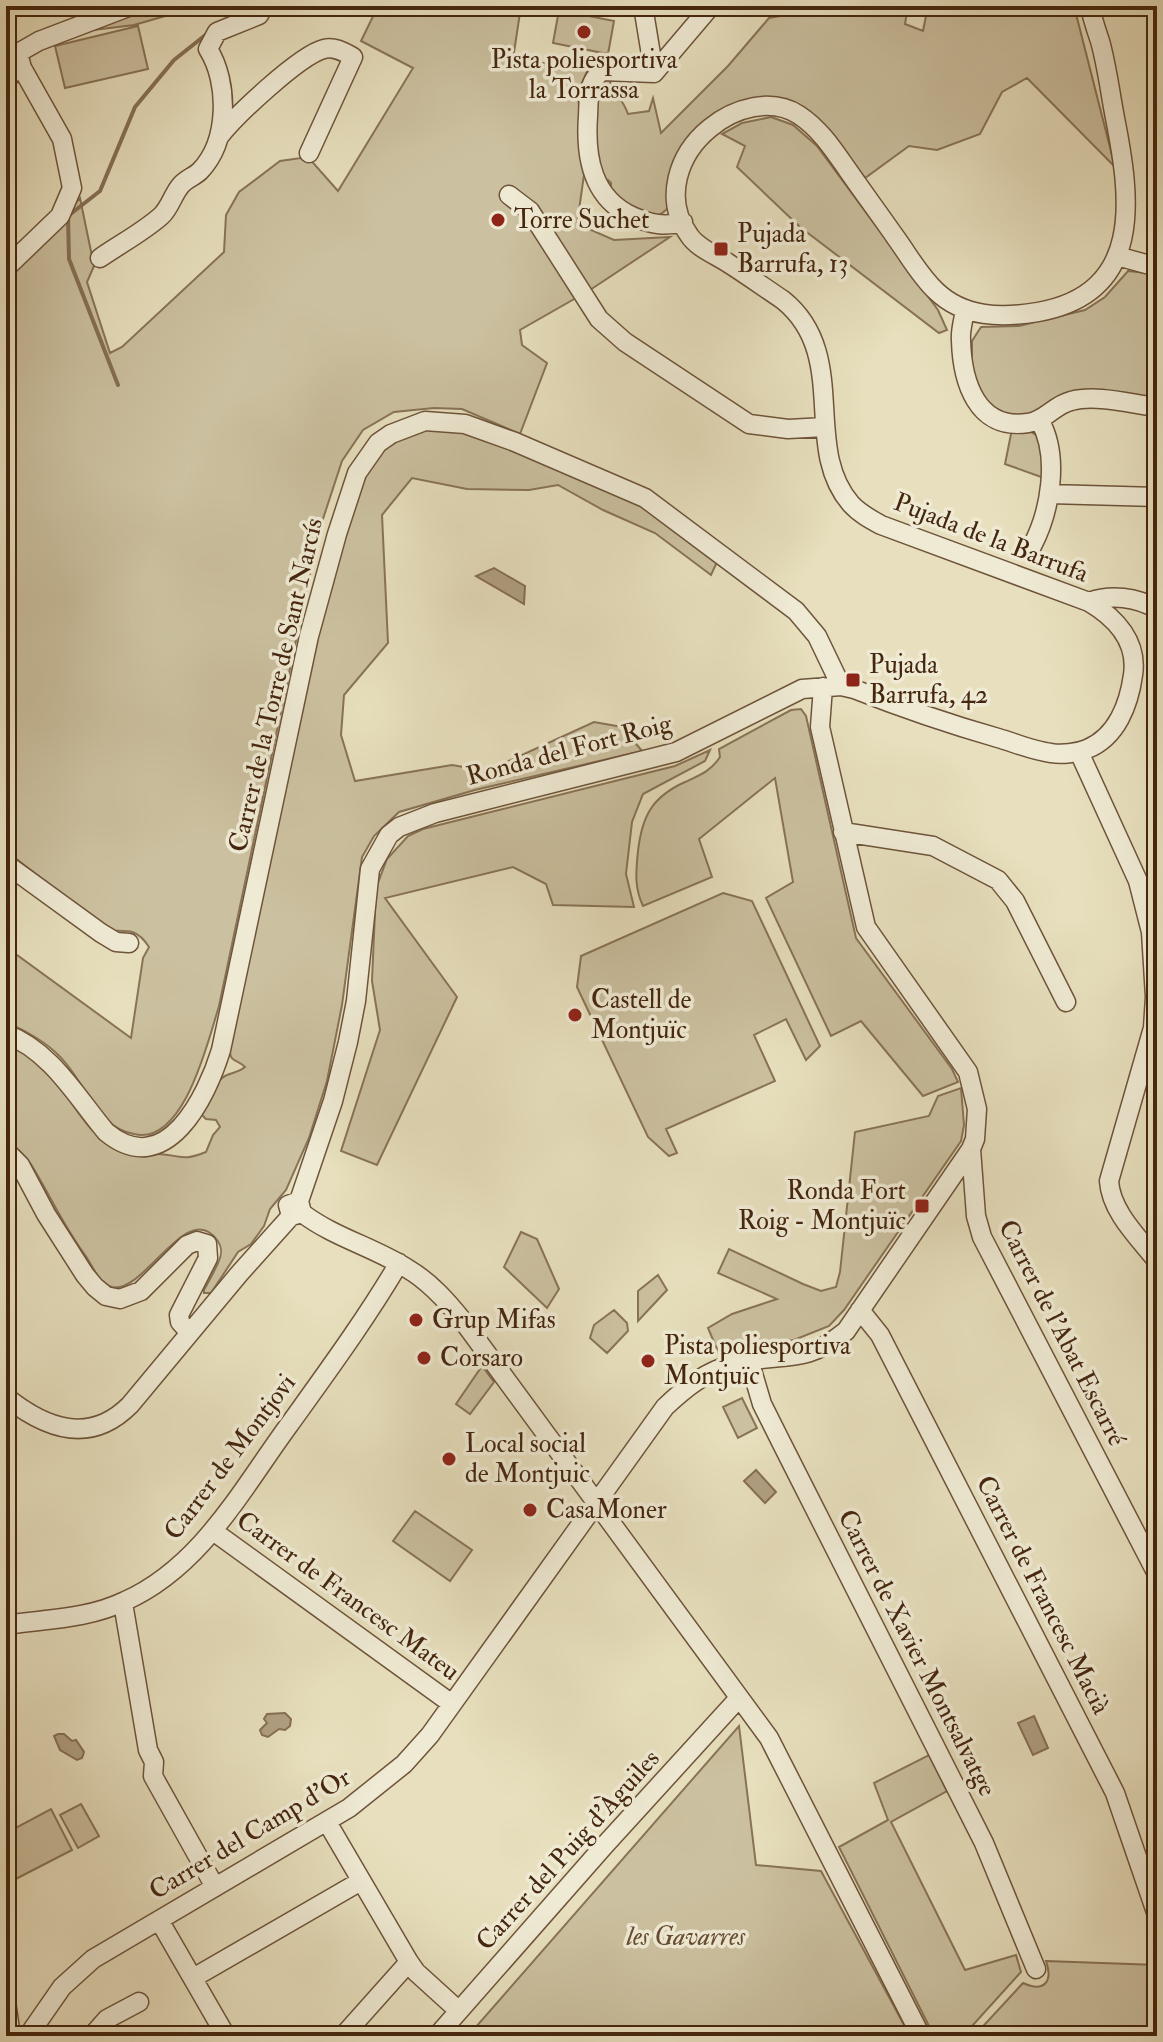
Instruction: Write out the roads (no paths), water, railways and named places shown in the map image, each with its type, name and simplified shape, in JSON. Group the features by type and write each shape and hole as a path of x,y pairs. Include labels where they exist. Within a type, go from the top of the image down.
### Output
{"street":[{"path":"12,50 131,6"},
{"path":"100,258 163,215 181,185 200,171 212,155 219,137 223,100 216,61 208,49 217,32 259,15 264,6"},
{"path":"654,73 711,6"},
{"path":"654,73 602,71 590,84 587,124 589,160 600,192 627,213 659,225 683,222 675,187 679,168 697,140 732,114 758,107 778,107 797,114 823,135 922,276 949,301 965,309 998,316 1044,310 1075,301 1101,281 1117,256 1125,233 1125,169 1090,6"},
{"path":"643,8 654,73"},
{"path":"219,137 230,123 294,67 328,47 353,57 309,153"},
{"path":"6,82 12,72 12,50"},
{"path":"6,268 60,216 72,188 62,139 12,50"},
{"path":"509,195 530,211 599,319 625,342 749,424 788,429 825,427"},
{"name":"Pujada de la Barrufa","path":"683,222 695,242 783,300 800,316 818,351 825,427 836,479 847,500 862,514 881,525 1089,602 1107,612 1117,623 1133,655 1134,673 1127,705 1104,739 1079,752"},
{"path":"1117,256 1157,267"},
{"path":"965,309 960,337 968,385 974,400 995,419 1010,424 1040,421 1051,410 1071,401 1095,400 1157,407"},
{"name":"Carrer de la Torre de Sant Narcís","path":"6,1034 39,1051 106,1132 121,1142 149,1146 170,1139 199,1103 221,1050 309,636 346,503 366,457 378,443 409,425 425,421 465,424 645,498 805,620 823,647 832,687"},
{"path":"1032,546 1049,503 1047,449 1040,421"},
{"path":"1049,494 1157,497"},
{"path":"1089,602 1102,598 1131,599 1157,609"},
{"path":"594,1502 654,1420 678,1394 712,1371 749,1360 802,1356 823,1348 846,1331 975,1139 977,1109 968,1072 866,927 820,727 832,687 1051,753 1079,752 1138,881 1149,919 1155,997 1153,1028 1109,1181 1120,1214 1157,1261"},
{"name":"Ronda del Fort Roig","path":"297,1210 342,1070 356,1001 368,879 386,839 399,827 435,813 676,752 802,689 832,687"},
{"path":"843,832 933,846 998,880 1015,901 1066,1002"},
{"path":"6,864 101,933 116,942 129,943"},
{"name":"Carrer de l'Abat Escarré","path":"971,1149 976,1216 982,1237 1157,1574"},
{"path":"6,1151 26,1174 46,1214 85,1275 106,1296 120,1299 134,1295 187,1245 197,1241 207,1244 210,1252 205,1267 179,1315 180,1322 190,1333"},
{"path":"6,1397 27,1414 44,1422 72,1429 109,1423 130,1405 297,1210 322,1228 399,1263 418,1275 449,1303 774,1748 921,2036"},
{"name":"Carrer de Montjovi","path":"6,1625 61,1619 123,1603 164,1578 198,1549 385,1288 399,1263"},
{"name":"Carrer de Francesc Macià","path":"860,1310 880,1335 1115,1793 1157,1915"},
{"name":"Carrer de Xavier Montsalvatge","path":"749,1360 762,1404 984,1843 1036,1969"},
{"name":"Carrer del Camp d'Or","path":"28,2036 62,1987 84,1966 327,1822 404,1764 430,1735 594,1502"},
{"name":"Carrer de Francesc Mateu","path":"213,1531 452,1704"},
{"path":"123,1603 148,1750 154,1762 153,1776 215,1887"},
{"name":"Carrer del Puig d'Àguiles","path":"437,2036 738,1699"},
{"path":"327,1822 409,1962 459,2011"},
{"path":"193,1978 361,1881"},
{"path":"159,1920 226,2036"},
{"path":"343,2036 409,1962"},
{"path":"6,2002 11,2036"},
{"path":"102,2032 107,2019 139,2002"}],"waterway":[{"path":"118,385 69,259 68,216 100,191 135,107 174,60 208,33"}],"place":[{"name":"Pista poliesportiva la Torrassa","path":"584,32"},
{"name":"Torre Suchet","path":"498,220"},
{"name":"Pujada Barrufa, 13","path":"721,249"},
{"name":"Pujada Barrufa, 42","path":"853,680"},
{"name":"Castell de Montjuïc","path":"575,1015"},
{"name":"Ronda Fort Roig - Montjuïc","path":"922,1206"},
{"name":"Grup Mifas","path":"416,1320"},
{"name":"Corsaro","path":"424,1358"},
{"name":"Pista poliesportiva Montjuïc","path":"648,1361"},
{"name":"Local social de Montjuic","path":"449,1459"},
{"name":"CasaMoner","path":"530,1510"}],"park label":[{"name":"les Gavarres","path":"686,1937"}]}
